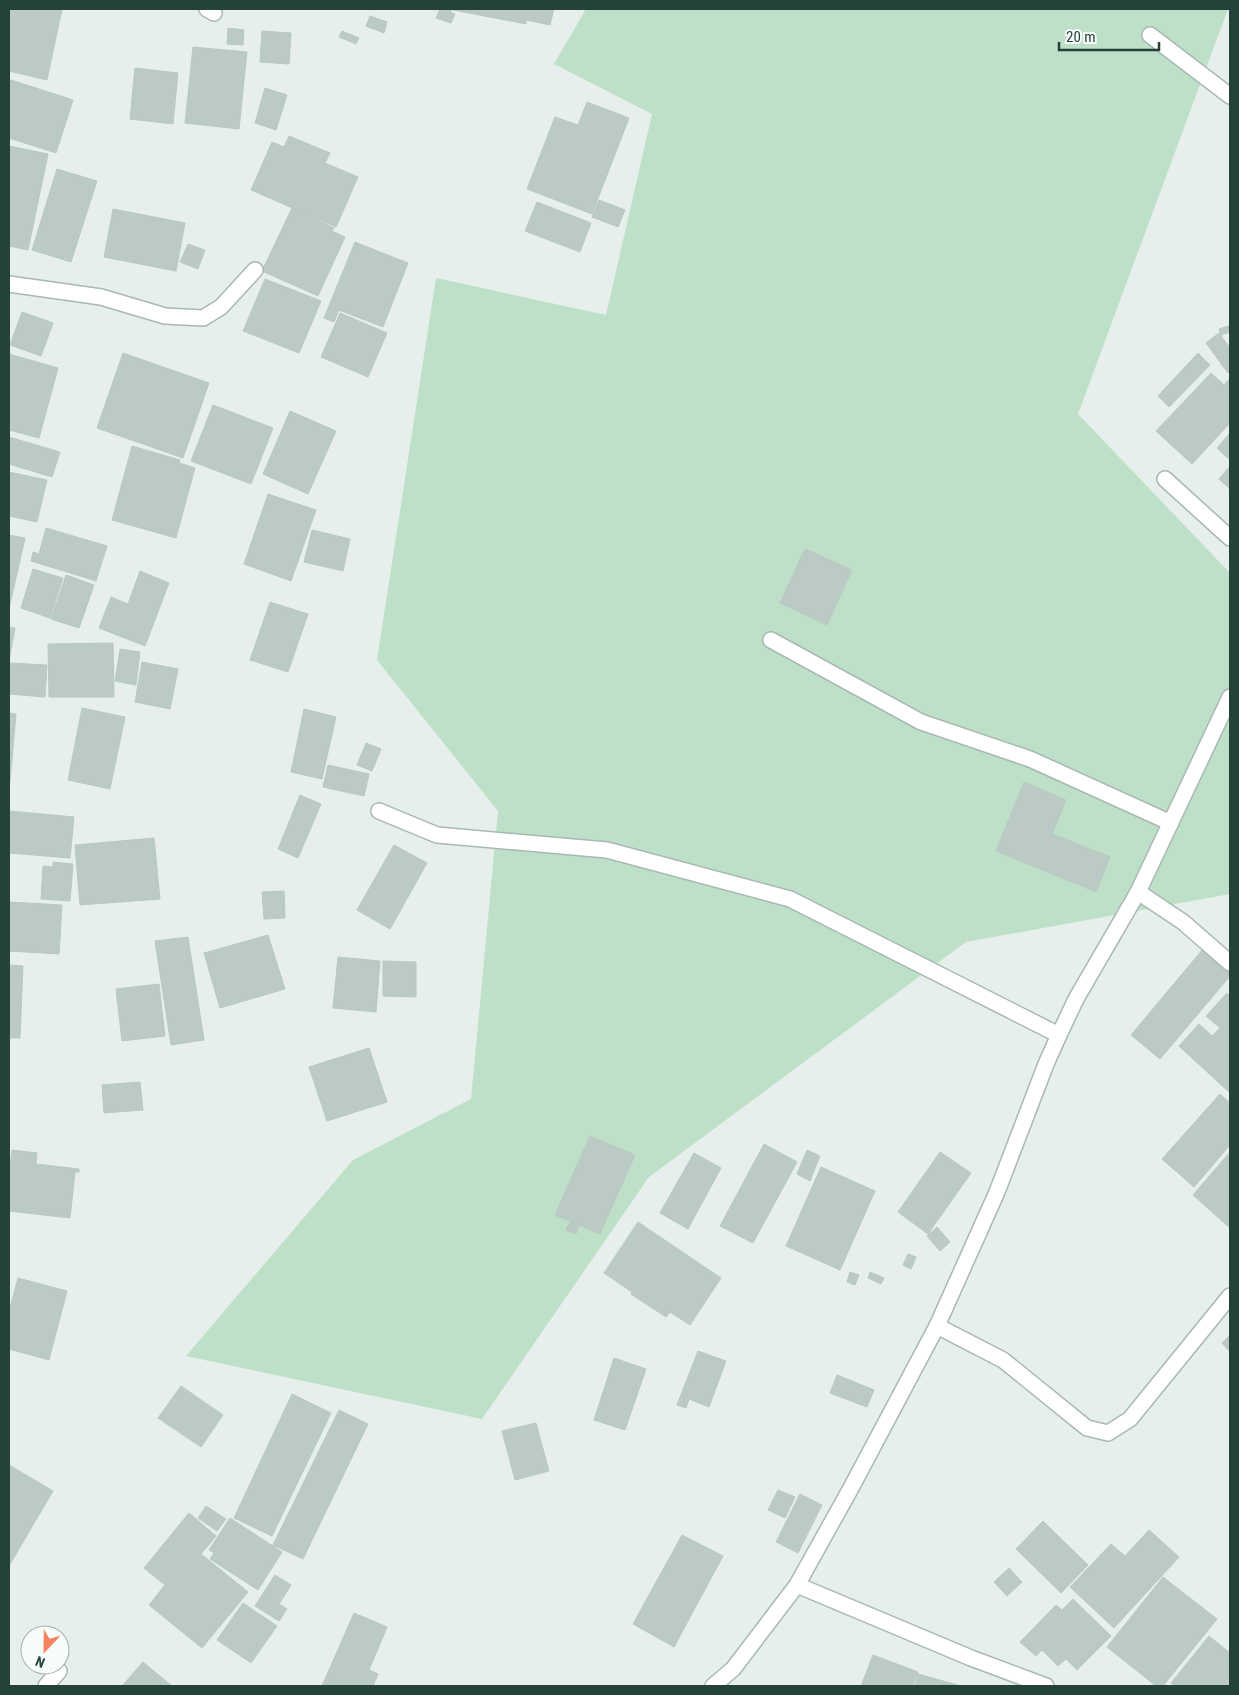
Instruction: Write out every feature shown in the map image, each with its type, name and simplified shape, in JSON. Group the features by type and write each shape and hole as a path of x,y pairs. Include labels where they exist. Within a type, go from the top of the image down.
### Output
{"street":[{"path":"1150,35 1230,96"},
{"path":"9,284 101,298 165,316 203,318 221,307 255,270"},
{"path":"1165,479 1230,538"},
{"path":"771,640 921,722 1030,759 1171,823"},
{"path":"713,1686 733,1669 798,1585 936,1326 997,1192 1059,1035 1076,999 1138,892 1230,697"},
{"path":"379,811 437,835 607,850 790,899 1059,1035"},
{"path":"1138,892 1183,922 1230,963"},
{"path":"936,1326 1003,1360 1087,1428 1108,1433 1130,1419 1230,1296"},
{"path":"798,1585 971,1658 1046,1686"},
{"path":"46,1686 56,1675"}],"green space":[{"path":"586,9 1228,9 1078,414 1230,573 1230,894 966,942 649,1177 482,1419 186,1356 353,1160 471,1099 498,811 377,660 436,278 606,315 652,114 554,64"}],"building":[{"path":"9,9 62,9 47,80 9,71"},
{"path":"440,9 452,9 450,12 455,14 451,23 436,18"},
{"path":"453,9 554,9 550,25 526,20 526,24"},
{"path":"370,16 387,22 384,33 366,26"},
{"path":"228,28 244,30 243,45 227,44"},
{"path":"262,31 291,33 289,64 260,62"},
{"path":"342,31 359,38 356,44 339,37"},
{"path":"193,47 247,52 239,129 185,123"},
{"path":"135,68 178,73 173,124 130,119"},
{"path":"11,80 73,100 56,153 9,138 9,88"},
{"path":"265,88 287,95 276,130 255,123"},
{"path":"587,102 629,118 592,214 527,189 555,117 578,125"},
{"path":"289,136 330,153 325,163 358,177 336,227 251,190 272,142 284,147"},
{"path":"9,146 48,154 28,250 9,246"},
{"path":"57,169 97,181 71,262 32,250"},
{"path":"599,200 625,210 618,227 592,217"},
{"path":"537,202 591,223 580,252 525,231"},
{"path":"292,208 334,228 332,231 345,237 318,296 262,271"},
{"path":"113,209 185,223 176,271 104,257"},
{"path":"355,242 408,263 383,327 339,310 334,322 324,318"},
{"path":"188,244 205,250 198,269 180,262"},
{"path":"265,279 321,301 299,353 243,331"},
{"path":"22,312 53,323 41,356 10,345"},
{"path":"340,313 387,333 368,377 321,357"},
{"path":"1229,326 1230,332 1221,335 1219,329"},
{"path":"1219,333 1230,348 1230,371 1228,373 1206,343"},
{"path":"123,353 209,383 183,458 97,428"},
{"path":"1198,353 1210,365 1169,407 1158,396"},
{"path":"9,354 58,368 39,438 9,430"},
{"path":"1211,373 1224,385 1230,378 1230,423 1192,464 1156,431"},
{"path":"213,405 273,428 251,484 191,461"},
{"path":"290,411 336,431 308,494 263,474"},
{"path":"1230,433 1230,460 1217,448"},
{"path":"9,437 60,452 52,477 9,464"},
{"path":"132,446 180,460 179,463 195,468 176,538 112,520"},
{"path":"1230,466 1230,489 1219,479"},
{"path":"9,472 47,480 37,522 9,516"},
{"path":"268,494 316,510 291,581 244,564"},
{"path":"46,528 107,546 96,581 31,561 33,552 39,554"},
{"path":"312,530 350,539 343,571 304,562"},
{"path":"9,535 25,538 9,609"},
{"path":"805,549 852,570 827,625 780,603"},
{"path":"33,569 63,578 50,618 21,608"},
{"path":"140,571 169,583 145,646 99,628 111,597 128,604"},
{"path":"66,575 94,585 79,628 51,619"},
{"path":"270,602 308,614 288,672 250,660"},
{"path":"9,627 15,628 9,661"},
{"path":"113,643 114,697 49,697 48,644"},
{"path":"120,649 140,652 136,685 115,681"},
{"path":"142,662 178,669 170,709 135,702"},
{"path":"9,663 47,665 45,697 9,694"},
{"path":"82,708 125,717 110,789 68,780"},
{"path":"304,709 336,717 322,779 291,772"},
{"path":"9,713 16,714 10,783 9,783"},
{"path":"366,743 381,749 372,771 357,765"},
{"path":"328,765 369,774 364,796 323,787"},
{"path":"1024,782 1066,800 1052,834 1110,857 1096,892 996,851"},
{"path":"300,795 321,804 298,858 278,849"},
{"path":"9,811 74,817 70,858 9,853"},
{"path":"154,838 160,899 80,905 75,845"},
{"path":"394,845 427,863 390,929 357,910"},
{"path":"53,862 73,864 70,901 41,899 43,866 53,867"},
{"path":"284,891 285,918 264,919 262,892"},
{"path":"9,902 62,905 59,954 9,951"},
{"path":"268,935 285,989 220,1008 204,953"},
{"path":"188,937 204,1040 171,1045 155,941"},
{"path":"1203,949 1230,971 1230,976 1160,1059 1131,1035"},
{"path":"338,957 380,961 376,1012 333,1008"},
{"path":"383,961 416,962 416,997 383,996"},
{"path":"9,965 23,966 20,1038 9,1038"},
{"path":"159,984 165,1036 122,1041 116,989"},
{"path":"1227,993 1230,996 1230,1093 1179,1046 1199,1024 1212,1036 1220,1028 1206,1016"},
{"path":"369,1048 387,1102 327,1121 309,1067"},
{"path":"140,1082 143,1110 104,1113 102,1085"},
{"path":"1220,1094 1230,1103 1230,1145 1194,1187 1162,1159"},
{"path":"590,1136 635,1155 600,1234 555,1215"},
{"path":"764,1144 797,1162 753,1243 720,1226"},
{"path":"12,1150 37,1153 36,1164 79,1169 79,1172 75,1172 70,1218 9,1211 9,1175"},
{"path":"807,1150 820,1156 810,1181 797,1174"},
{"path":"940,1152 971,1173 928,1234 898,1212"},
{"path":"1230,1152 1230,1228 1193,1195"},
{"path":"694,1153 721,1168 688,1229 660,1213"},
{"path":"821,1167 875,1191 840,1270 786,1246"},
{"path":"570,1222 579,1226 576,1234 566,1230"},
{"path":"638,1222 721,1278 690,1325 670,1312 666,1317 604,1273"},
{"path":"937,1227 950,1242 940,1251 927,1236"},
{"path":"908,1254 916,1257 911,1269 903,1265"},
{"path":"850,1272 859,1275 855,1285 847,1282"},
{"path":"870,1272 884,1278 881,1284 868,1278"},
{"path":"18,1278 67,1291 49,1360 9,1349 9,1312"},
{"path":"1230,1335 1230,1352 1222,1343"},
{"path":"698,1351 726,1361 709,1407 689,1399 686,1408 677,1405"},
{"path":"614,1358 646,1369 625,1430 594,1420"},
{"path":"837,1375 874,1390 867,1407 830,1393"},
{"path":"181,1386 223,1415 201,1447 158,1418"},
{"path":"292,1394 331,1413 272,1536 234,1518"},
{"path":"339,1410 368,1424 303,1559 273,1545"},
{"path":"536,1423 549,1471 515,1480 502,1431"},
{"path":"9,1465 53,1491 9,1566"},
{"path":"778,1490 795,1497 785,1518 768,1510"},
{"path":"800,1494 822,1505 798,1553 776,1542"},
{"path":"206,1506 226,1519 217,1531 198,1518"},
{"path":"189,1513 216,1536 201,1554 248,1592 202,1648 149,1605 165,1585 144,1568"},
{"path":"230,1518 282,1552 258,1590 210,1559 214,1553 209,1550"},
{"path":"1043,1521 1088,1565 1061,1593 1016,1549"},
{"path":"1149,1530 1179,1557 1114,1628 1070,1587 1111,1544 1125,1556"},
{"path":"682,1535 723,1556 674,1647 633,1624"},
{"path":"1009,1568 1022,1582 1007,1596 994,1582"},
{"path":"275,1575 291,1585 279,1604 287,1609 279,1621 255,1606"},
{"path":"1163,1577 1217,1619 1163,1686 1156,1686 1107,1647"},
{"path":"1073,1599 1111,1636 1077,1670 1066,1659 1058,1666 1042,1650 1036,1656 1020,1642 1056,1605 1062,1610"},
{"path":"243,1603 277,1626 251,1663 217,1640"},
{"path":"354,1613 387,1627 369,1670 378,1674 373,1686 322,1686"},
{"path":"1209,1636 1230,1653 1230,1686 1175,1686 1171,1683"},
{"path":"873,1655 918,1672 913,1686 861,1686"},
{"path":"143,1662 172,1686 122,1686"},
{"path":"918,1674 961,1686 915,1686"}]}
